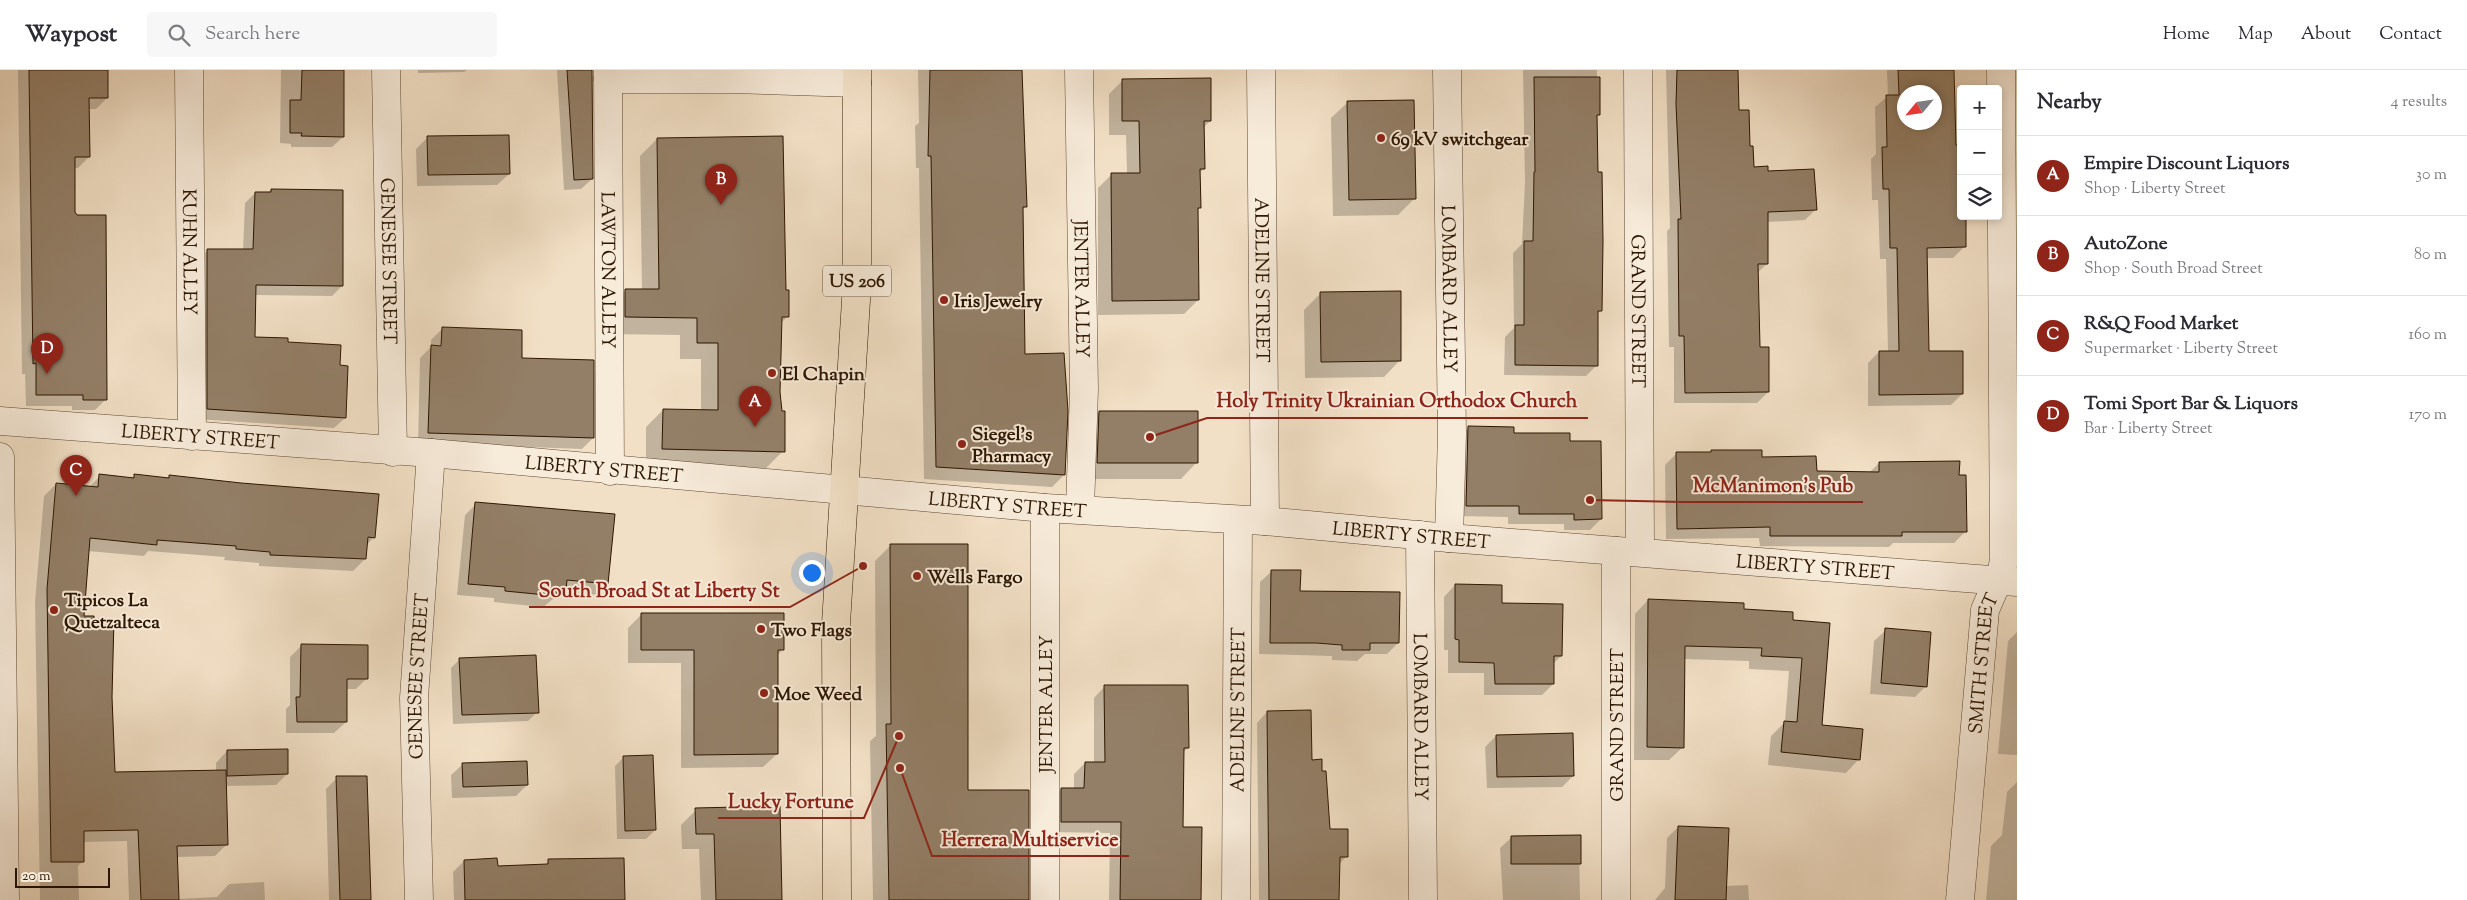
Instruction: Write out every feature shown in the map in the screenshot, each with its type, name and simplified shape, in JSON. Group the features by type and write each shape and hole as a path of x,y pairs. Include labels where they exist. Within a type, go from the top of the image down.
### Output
{"main road":[{"name":"US 206","path":"836,900 836,624 857,284 857,76"}],"street":[{"name":"KUHN ALLEY","path":"189,70 192,436"},
{"name":"GENESEE STREET","path":"386,70 393,452"},
{"name":"JENTER ALLEY","path":"1079,70 1084,389 1080,509"},
{"name":"ADELINE STREET","path":"1261,70 1265,521"},
{"name":"LOMBARD ALLEY","path":"1448,70 1452,434 1449,538"},
{"name":"GRAND STREET","path":"1616,900 1628,551 1638,70"},
{"name":"SMITH STREET","path":"1960,900 1986,610 2008,581 2004,559 2001,70"},
{"path":"608,74 733,79 857,76"},
{"name":"LAWTON ALLEY","path":"608,74 610,471"},
{"name":"LIBERTY STREET","path":"0,421 393,452 431,453 610,471 1045,508 1265,521 1449,538 2008,581"},
{"name":"GENESEE STREET","path":"419,900 414,698 431,453"},
{"path":"0,457 5,900"},
{"name":"JENTER ALLEY","path":"1045,508 1045,900"},
{"name":"ADELINE STREET","path":"1236,900 1238,520"},
{"name":"LOMBARD ALLEY","path":"1420,534 1423,900"}],"building":[{"path":"29,70 108,70 108,98 89,98 90,157 75,157 75,212 77,215 106,215 107,400 83,400 83,395 36,395 36,363 33,364"},
{"path":"302,70 344,70 344,137 301,136 302,133 290,133 290,100 301,100"},
{"path":"567,70 592,70 593,179 574,180"},
{"path":"930,70 1022,70 1027,207 1023,207 1025,354 1064,353 1068,411 1065,475 936,467 931,156 928,156"},
{"path":"1677,70 1738,70 1739,110 1749,110 1750,146 1753,146 1754,167 1768,166 1768,171 1814,169 1817,210 1768,212 1768,264 1758,264 1760,347 1769,347 1769,392 1685,393 1684,336 1679,336 1678,219 1681,219 1676,104"},
{"path":"1898,70 1954,70 1957,220 1966,220 1966,247 1927,248 1929,351 1963,351 1963,394 1879,395 1879,351 1899,351 1897,248 1890,248 1889,189 1883,189 1882,147 1887,147 1886,95 1897,95 1897,130 1942,130 1942,85 1899,85"},
{"path":"1534,77 1600,77 1600,115 1597,115 1598,172 1602,172 1603,241 1602,311 1598,311 1598,366 1515,365 1515,325 1524,325 1524,241 1533,241 1535,172"},
{"path":"1211,78 1211,121 1204,121 1205,169 1200,169 1201,208 1198,208 1199,300 1112,301 1111,173 1140,173 1139,121 1122,121 1122,79"},
{"name":"69 kV switchgear","path":"1414,100 1416,199 1349,200 1347,101"},
{"path":"509,135 510,174 428,175 427,136"},
{"path":"783,136 786,290 789,290 789,317 782,317 780,392 782,411 785,411 785,452 662,449 663,409 718,410 718,343 697,343 697,318 625,317 625,289 659,289 657,138"},
{"path":"271,189 343,190 343,286 256,285 255,337 288,338 288,342 341,345 340,365 348,366 346,418 207,409 207,249 253,249 255,192 271,192"},
{"path":"1401,291 1401,361 1321,362 1320,292"},
{"path":"442,327 522,330 522,358 594,360 594,438 428,433 431,345 441,346"},
{"path":"1099,411 1198,411 1198,463 1097,463"},
{"path":"1468,426 1514,427 1514,433 1570,433 1570,441 1601,441 1602,519 1574,520 1574,514 1519,514 1519,506 1466,506"},
{"path":"1711,450 1762,450 1762,457 1816,456 1817,471 1879,472 1879,462 1960,461 1959,475 1966,475 1967,532 1902,532 1902,536 1770,536 1770,527 1677,529 1676,452 1711,452"},
{"path":"99,474 134,478 134,474 169,478 169,475 379,494 375,538 368,537 366,559 270,555 270,552 236,549 236,546 157,540 157,545 90,538 84,616 94,616 94,619 114,619 112,697 115,772 226,770 228,845 177,846 179,900 141,900 138,830 84,831 84,862 51,862 47,589 56,483 98,487"},
{"path":"475,502 615,514 608,584 567,580 566,590 557,590 556,596 505,591 505,587 468,584"},
{"path":"890,544 968,544 968,790 1029,790 1029,900 889,900 886,724 891,724"},
{"path":"1271,570 1301,570 1300,591 1400,592 1399,643 1370,643 1370,650 1342,650 1342,645 1270,643"},
{"path":"1455,584 1502,585 1502,603 1563,604 1562,656 1554,656 1554,684 1495,684 1494,663 1459,662 1459,640 1455,639"},
{"path":"1648,599 1744,603 1744,609 1793,612 1793,620 1830,623 1822,725 1863,729 1860,760 1781,752 1784,721 1797,722 1802,658 1761,656 1762,648 1685,646 1684,748 1647,747"},
{"path":"641,613 784,613 784,650 778,650 778,754 694,755 694,650 641,650"},
{"path":"1885,628 1931,632 1927,687 1881,683"},
{"path":"301,644 368,645 368,679 347,679 347,722 297,722 296,697 300,697"},
{"path":"536,655 539,713 462,715 459,658"},
{"path":"1104,685 1188,685 1189,748 1184,748 1183,827 1202,827 1201,900 1120,900 1121,822 1061,822 1061,788 1084,788 1085,762 1105,762"},
{"path":"1311,710 1312,760 1322,759 1322,771 1326,771 1330,829 1348,829 1348,857 1340,857 1339,900 1269,900 1267,711"},
{"path":"1573,733 1574,776 1497,777 1496,735"},
{"path":"288,749 288,774 227,776 227,750"},
{"path":"653,755 656,830 625,831 623,756"},
{"path":"527,761 528,785 463,787 462,763"},
{"path":"336,776 367,776 371,900 340,900"},
{"path":"780,806 782,900 716,900 714,834 696,834 695,808"},
{"path":"1678,826 1729,828 1726,900 1675,900"},
{"path":"1581,835 1581,864 1511,864 1511,836"},
{"path":"497,858 498,866 548,864 548,859 624,858 625,900 465,900 464,860"}],"place":[{"name":"69 kV switchgear","path":"1381,138"},
{"name":"AutoZone","path":"721,205"},
{"name":"Iris Jewelry","path":"944,300"},
{"name":"El Chapin","path":"772,373"},
{"name":"Tomi Sport Bar & Liquors","path":"47,374"},
{"name":"Empire Discount Liquors","path":"755,427"},
{"name":"Holy Trinity Ukrainian Orthodox Church","path":"1150,437"},
{"name":"Siegel's Pharmacy","path":"962,444"},
{"name":"R&Q Food Market","path":"76,496"},
{"name":"McManimon's Pub","path":"1590,500"},
{"name":"South Broad St at Liberty St","path":"863,566"},
{"name":"Wells Fargo","path":"917,576"},
{"name":"Tipicos La Quetzalteca","path":"54,610"},
{"name":"Two Flags","path":"761,629"},
{"name":"Moe Weed","path":"764,693"},
{"name":"Lucky Fortune","path":"899,736"},
{"name":"Herrera Multiservice","path":"900,768"}]}
